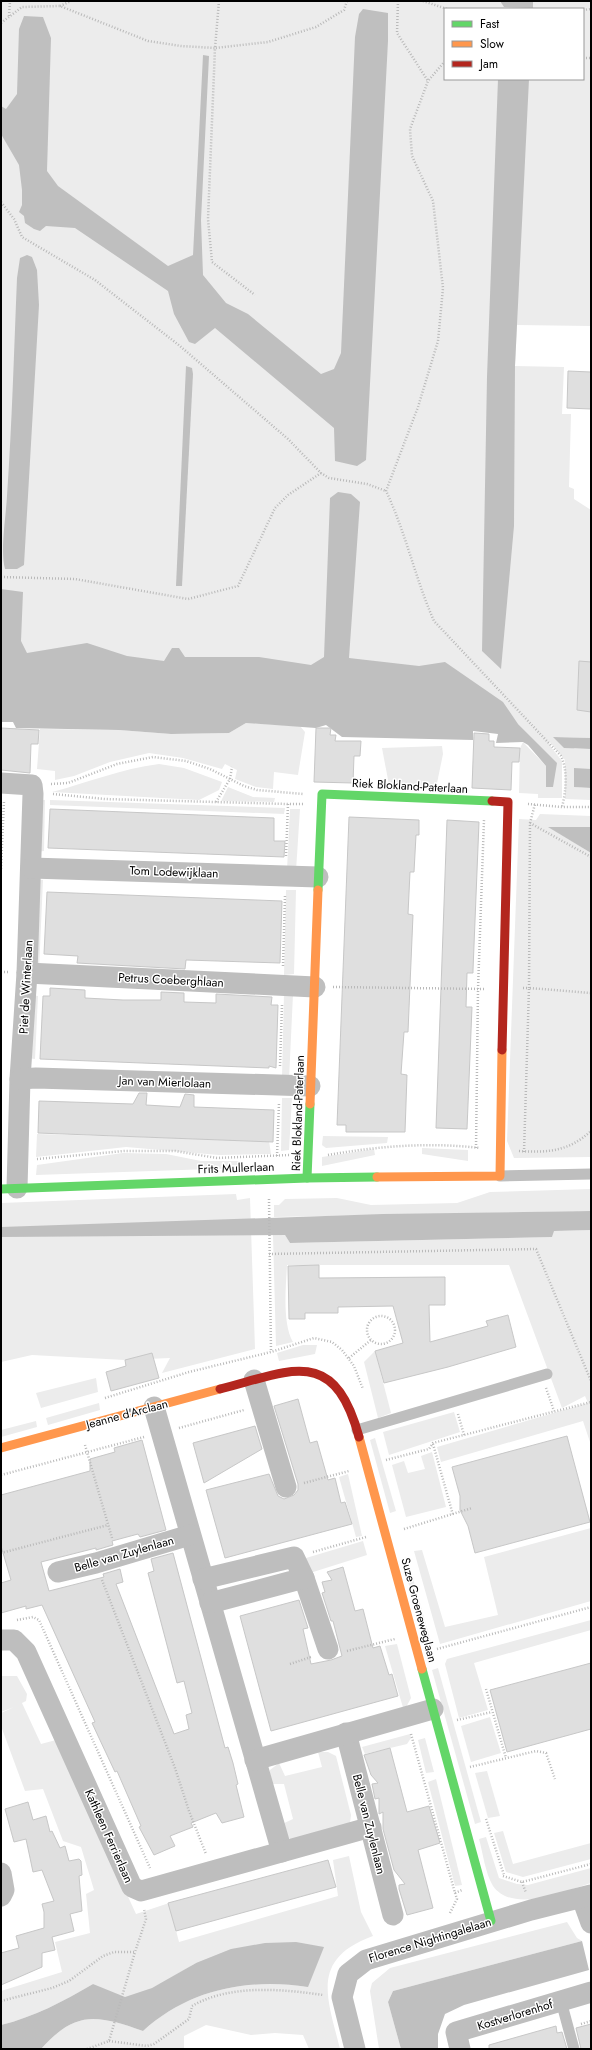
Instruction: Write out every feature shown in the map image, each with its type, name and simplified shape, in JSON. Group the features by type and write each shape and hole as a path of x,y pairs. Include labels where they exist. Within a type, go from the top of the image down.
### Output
{"street":[{"path":"4,783 32,789"},
{"name":"Piet de Winterlaan","path":"9,1189 19,1162 20,1079 27,973 32,789"},
{"name":"Riek Blokland-Paterlaan","path":"307,1178 322,794 508,802"},
{"path":"500,1176 499,1150 508,802"},
{"name":"Tom Lodewijklaan","path":"31,868 318,877"},
{"name":"Petrus Coeberghlaan","path":"27,973 315,987"},
{"name":"Jan van Mierlolaan","path":"20,1079 36,1078 310,1086"},
{"name":"Frits Mullerlaan","path":"9,1189 307,1178 500,1176"},
{"name":"Suze Groeneweglaan","path":"258,1379 293,1370 308,1371 327,1378 340,1390 353,1415 491,1921"},
{"path":"258,1379 262,1406 286,1488"},
{"name":"Jeanne d'Arclaan","path":"1,1448 258,1379"},
{"name":"Belle van Zuylenlaan","path":"154,1407 282,1852"},
{"name":"Belle van Zuylenlaan","path":"58,1572 96,1563 190,1535"},
{"path":"203,1579 294,1558 304,1578 328,1649"},
{"path":"210,1603 304,1578"},
{"name":"Kathleen Ferrierlaan","path":"1,1640 14,1640 26,1652 132,1887 149,1889"},
{"path":"255,1760 433,1709"},
{"name":"Belle van Zuylenlaan","path":"346,1734 393,1915"},
{"path":"149,1889 370,1827"},
{"path":"1,1873 4,1890 1,1896"},
{"path":"587,1897 591,1923"},
{"name":"Florence Nightingalelaan","path":"355,2049 342,1997 348,1974 366,1960 491,1921 587,1897"},
{"name":"Kostverlorenhof","path":"460,2049 456,2032 591,1992"}],"lane":[{"name":"Frits Mullerlaan","path":"500,1176 591,1174"},
{"path":"357,1430 545,1375"},
{"path":"561,2001 574,2049"}],"path":[{"path":"9,17 10,1"},
{"path":"1,23 22,7 60,6 71,1"},
{"path":"219,1 215,48 208,219 212,262 255,295"},
{"path":"60,6 148,41 181,46 215,48 268,42 316,27 344,10 347,1"},
{"path":"398,1 397,33 428,81"},
{"path":"423,1 444,8"},
{"path":"386,491 418,407 438,340 443,288 433,201 412,156 410,129 428,81 444,62"},
{"path":"1,202 14,219 22,237 95,280 180,346 288,439 322,473 329,478 367,484 386,491 394,506 424,599 434,621 561,756 565,765 564,798 562,807"},
{"path":"1,577 75,579 188,599 238,586 275,508 288,495 322,473"},
{"path":"32,789 68,783 117,764 153,757 186,761 210,769 257,790 322,794"},
{"path":"216,803 230,779 232,767"},
{"path":"1,869 4,783"},
{"path":"32,789 216,803 288,804"},
{"path":"476,1148 478,989 485,802"},
{"path":"508,802 562,807 591,807"},
{"path":"524,1152 529,988 530,823 535,804"},
{"path":"530,823 591,857"},
{"path":"315,987 478,989 529,988 591,993"},
{"path":"19,1162 124,1151 175,1151 218,1158 326,1155 371,1147 429,1145 524,1152 558,1150 579,1142 591,1131"},
{"path":"269,1204 271,1352 274,1374"},
{"path":"269,1254 536,1249 591,1381"},
{"path":"380,1315 389,1318 396,1329 393,1338 386,1343 381,1344 371,1340 367,1328 371,1320 380,1315"},
{"path":"348,1358 371,1340"},
{"path":"545,1375 554,1411"},
{"path":"455,1402 464,1435"},
{"path":"385,1460 429,1449 433,1443 591,1402"},
{"path":"1,1475 262,1406"},
{"path":"80,1427 117,1557"},
{"path":"433,1443 453,1515"},
{"path":"286,1488 367,1467"},
{"path":"404,1529 472,1508"},
{"path":"1,1553 108,1525"},
{"path":"294,1558 385,1532"},
{"path":"96,1563 176,1768 189,1811 213,1872"},
{"path":"418,1655 591,1607"},
{"path":"13,1621 33,1617 39,1620 149,1889 146,1919 122,1993 109,2041"},
{"path":"290,1664 314,1656 328,1649 342,1653 412,1634"},
{"path":"486,1689 506,1758"},
{"path":"456,1720 492,1712"},
{"path":"470,1768 536,1751 546,1753 555,1779"},
{"path":"1,2001 52,1988 70,1981 103,1956 108,1954 114,1952 135,1952"},
{"path":"87,2049 109,2041 147,2046 154,2044 189,2019 192,2006 217,1997 235,1993 262,1990 302,1992 342,1997"}],"shaded area":[{"path":"1,1 591,1 591,326 517,325 515,366 564,367 562,414 571,414 569,487 574,489 574,499 591,510 591,738 554,737 575,749 591,749 591,769 574,769 575,787 591,788 591,800 565,799 565,760 548,740 551,747 562,761 562,798 538,798 538,794 519,793 520,748 523,742 546,766 556,763 518,724 1,703"},
{"path":"500,1 533,1 533,8 504,7"},
{"path":"363,9 388,13 388,41 366,460 357,466 335,461 334,428 215,328 195,344 189,342 174,314 168,291 75,228 46,226 40,231 25,223 24,216 19,212 22,205 22,190 19,165 1,134 1,106 6,109 17,94 19,29 24,16 43,17 51,38 47,171 58,186 168,266 193,255 203,55 209,56 201,220 203,275 226,303 248,314 321,374 334,369 341,353 355,37 359,14"},
{"path":"498,80 529,80 515,366 514,526 501,669 482,651 487,377"},
{"path":"27,255 32,257 37,270 39,305 24,565 17,569 5,569 3,543 10,442 17,278 20,258"},
{"path":"186,366 192,368 193,374 182,586 176,586"},
{"path":"338,492 351,494 360,502 349,658 419,666 445,662 503,702 518,724 557,763 553,787 546,787 546,766 528,745 523,742 496,743 498,734 473,731 473,740 342,737 326,725 316,728 246,723 229,733 171,734 119,730 16,728 13,722 1,722 1,589 23,592 21,641 27,653 87,643 127,656 164,661 172,648 179,648 185,657 259,657 311,665 324,657 330,498"},
{"path":"246,723 300,726 305,732 298,775 274,772 273,789 256,787 235,779 237,770 225,764 222,769 183,758 149,753 110,762 74,776 55,780 55,771 37,769 40,729 119,730 171,734 229,733"},
{"path":"553,737 591,738 591,749 564,748"},
{"path":"442,746 443,754 436,788 389,785 382,748"},
{"path":"159,764 184,768 222,782 219,790 199,800 52,792 118,772"},
{"path":"574,768 591,769 591,788 574,787"},
{"path":"228,787 253,797 275,798 274,802 221,801"},
{"path":"37,799 45,800 44,851 36,852"},
{"path":"50,800 285,808 284,814 50,805"},
{"path":"290,809 300,809 296,871 287,870"},
{"path":"540,814 591,816 591,827 549,827 591,853 591,1157 514,1158 507,1141 519,819 536,820"},
{"path":"548,827 591,827 591,853"},
{"path":"35,879 43,880 39,971 31,966"},
{"path":"286,890 296,890 294,974 284,975"},
{"path":"284,993 293,994 289,1080 282,1078"},
{"path":"31,995 38,996 35,1059 27,1058"},
{"path":"282,1098 292,1098 289,1150 281,1151"},
{"path":"37,1134 269,1141 271,1154 219,1155 126,1147 36,1157"},
{"path":"323,1136 388,1137 387,1143 326,1148 322,1145"},
{"path":"422,1148 468,1150 468,1161 422,1154"},
{"path":"374,1149 375,1155 322,1166 322,1157"},
{"path":"123,1153 166,1154 201,1161 239,1161 240,1168 36,1175 37,1165"},
{"path":"591,1189 591,1211 274,1217 274,1205 279,1205 285,1199 337,1198 371,1205 457,1203 490,1192"},
{"path":"236,1194 237,1200 250,1198 255,1349 162,1373 170,1358 125,1360 32,1355 1,1362 1,1203"},
{"path":"591,1211 591,1230 554,1231 552,1237 290,1243 285,1235 1,1237 1,1227 383,1214"},
{"path":"591,1230 591,1445 583,1421 441,1462 437,1447 588,1403 585,1396 562,1408 509,1265 287,1265 286,1315 287,1325 293,1342 276,1346 273,1235 285,1235 290,1243 552,1237 553,1231"},
{"path":"303,1345 317,1345 315,1354 279,1361 277,1353"},
{"path":"375,1351 391,1413 378,1418 364,1362"},
{"path":"96,1378 98,1392 41,1408 36,1393"},
{"path":"99,1403 100,1410 48,1425 46,1418"},
{"path":"454,1412 460,1432 389,1455 383,1432"},
{"path":"36,1421 37,1427 1,1437 1,1430"},
{"path":"375,1438 396,1511 390,1513 370,1440"},
{"path":"432,1452 446,1507 406,1517 392,1465 404,1461 408,1473 425,1469 421,1456"},
{"path":"348,1474 362,1536 356,1537 339,1477"},
{"path":"591,1528 591,1601 440,1644 414,1551 422,1550 445,1627 498,1615 484,1557"},
{"path":"363,1541 367,1555 310,1573 306,1558"},
{"path":"407,1557 432,1646 426,1649 402,1559"},
{"path":"591,1620 591,1630 474,1663 488,1710 459,1718 445,1664 447,1659"},
{"path":"397,1644 411,1698 404,1711 385,1646"},
{"path":"438,1668 481,1822 475,1824 432,1670"},
{"path":"1,1676 17,1676 27,1694 26,1701 22,1703 41,1744 56,1740 136,1914 169,1903 179,1942 338,1896 333,1860 349,1856 361,1912 373,1936 353,1945 339,1956 331,1968 328,1982 328,1996 340,2049 309,2049 303,2035 275,2033 251,2035 206,2025 184,2036 184,2049 41,2049 65,2027 88,2019 100,2019 143,2031 180,2005 200,1996 220,1990 263,1984 308,1987 196,1963 151,1989 133,1996 125,1997 117,1995 93,1984 48,2008 25,2018 1,2025 1,1991 62,1972 55,1942 90,1933 86,1894 94,1890 81,1847 63,1841 43,1789 25,1791 1,1726 1,1713 14,1707 1,1712"},
{"path":"490,1717 501,1753 471,1762 461,1726"},
{"path":"410,1734 411,1738 407,1744 365,1754 362,1747"},
{"path":"425,1738 434,1772 426,1773 418,1740"},
{"path":"318,1752 328,1752 336,1756 351,1815 350,1823 294,1841 285,1836 280,1825 293,1819 284,1784 269,1784 270,1770 279,1763 285,1776 322,1767"},
{"path":"487,1771 500,1816 488,1818 475,1773"},
{"path":"436,1779 462,1885 455,1886 428,1782"},
{"path":"503,1831 513,1864 591,1843 591,1859 523,1877 506,1872 494,1833"},
{"path":"486,1837 499,1878 517,1884 528,1885 591,1868 591,1883 540,1898 513,1898 502,1894 493,1886 486,1869 479,1839"},
{"path":"567,1922 577,1938 582,1941 393,1991 388,2002 401,2049 379,2049 370,1991 372,1983 390,1968"},
{"path":"582,1941 589,1970 464,2005 445,2014 438,2034 438,2049 401,2049 388,2002 393,1991"},
{"path":"296,1942 324,1947 308,1987 263,1984 220,1990 200,1996 180,2005 143,2031 100,2019 88,2019 65,2027 41,2049 1,2049 1,2025 25,2018 48,2008 93,1984 125,1997 152,1988 196,1963 231,1949 265,1943"}],"building":[{"path":"568,371 591,372 591,409 567,408"},
{"path":"579,661 591,662 591,712 577,710"},
{"path":"1,728 39,730 38,744 31,744 30,773 1,770"},
{"path":"316,728 331,728 330,735 336,735 335,741 361,741 360,756 354,756 353,783 314,782"},
{"path":"474,733 489,734 489,741 494,741 494,747 520,748 519,762 512,762 511,790 472,788"},
{"path":"50,809 274,818 274,841 285,841 284,857 48,848"},
{"path":"349,817 419,820 419,835 416,835 414,872 410,872 408,914 413,915 408,1032 404,1032 401,1074 407,1075 405,1132 346,1132 346,1125 337,1125"},
{"path":"447,820 479,822 473,973 467,973 466,1007 472,1007 467,1129 436,1128"},
{"path":"47,892 282,901 280,963 186,960 185,969 77,963 78,956 44,954"},
{"path":"50,988 85,990 85,998 123,1000 161,1000 161,992 184,993 184,1002 216,1003 216,994 272,997 271,1005 278,1005 276,1068 269,1066 269,1068 40,1059 43,996 50,996"},
{"path":"139,1093 147,1093 146,1105 180,1107 185,1094 194,1095 194,1107 274,1110 273,1142 38,1133 39,1101 133,1104"},
{"path":"319,1265 319,1278 445,1277 445,1305 429,1305 430,1342 488,1326 486,1321 508,1315 516,1347 448,1367 384,1383 375,1351 403,1343 393,1306 338,1307 338,1313 305,1313 305,1319 289,1319 288,1266"},
{"path":"152,1353 159,1378 111,1391 106,1372 126,1366 125,1360"},
{"path":"298,1399 310,1443 317,1441 328,1480 335,1478 341,1503 345,1502 352,1524 225,1558 206,1490 269,1474 278,1496 284,1499 294,1495 298,1490 298,1484 274,1406"},
{"path":"255,1426 262,1449 204,1483 193,1443"},
{"path":"567,1436 590,1522 475,1553 468,1526 460,1510 460,1496 452,1467"},
{"path":"142,1440 166,1530 140,1537 138,1534 112,1541 113,1545 96,1550 96,1548 41,1562 49,1591 104,1577 103,1574 120,1569 123,1582 116,1584 174,1734 189,1729 186,1715 192,1713 184,1681 177,1683 148,1573 154,1571 151,1559 173,1553 225,1748 228,1747 233,1763 238,1784 236,1785 244,1817 222,1823 216,1813 191,1823 193,1827 170,1836 175,1846 154,1855 139,1827 141,1826 117,1771 115,1772 92,1723 95,1722 42,1605 26,1609 26,1606 1,1613 1,1583 11,1580 1,1546 1,1495 90,1471 90,1459 115,1452 114,1448"},
{"path":"343,1567 355,1611 363,1609 373,1648 380,1646 389,1675 392,1674 398,1696 271,1731 240,1616 299,1600 308,1628 303,1629 311,1664 342,1656 333,1621 331,1621 322,1593 325,1592 322,1582 332,1580 327,1572"},
{"path":"591,1663 591,1729 507,1752 490,1690"},
{"path":"390,1748 407,1812 429,1806 440,1843 418,1850 433,1908 407,1915 399,1889 399,1885 405,1884 394,1870 383,1829 383,1812 379,1814 379,1798 375,1799 372,1784 378,1783 371,1775 364,1755"},
{"path":"28,1802 33,1820 46,1816 50,1832 52,1831 60,1848 65,1846 69,1861 79,1859 81,1861 82,1875 79,1876 82,1911 70,1914 74,1931 52,1937 55,1950 42,1953 42,1967 1,1985 1,1953 19,1948 16,1936 44,1928 44,1912 42,1904 54,1901 42,1870 33,1872 26,1839 14,1842 5,1809"},
{"path":"328,1860 336,1887 176,1931 168,1903"},
{"path":"591,2024 591,2049 581,2049 576,2028"},
{"path":"556,2026 557,2033 562,2032 567,2049 489,2049 489,2045"}],"traffic: fast":[{"path":"318,890 322,794 492,801"},
{"path":"307,1178 310,1104"},
{"path":"1,1189 307,1178 377,1177"},
{"path":"422,1669 491,1921"}],"traffic: slow":[{"path":"310,1104 318,890"},
{"path":"377,1177 500,1176 502,1050"},
{"path":"1,1448 220,1389"},
{"path":"359,1437 422,1669"}],"traffic: jam":[{"path":"492,801 508,802 502,1050"},
{"path":"220,1389 289,1372 307,1372 323,1377 337,1388 349,1408 359,1437"}]}
